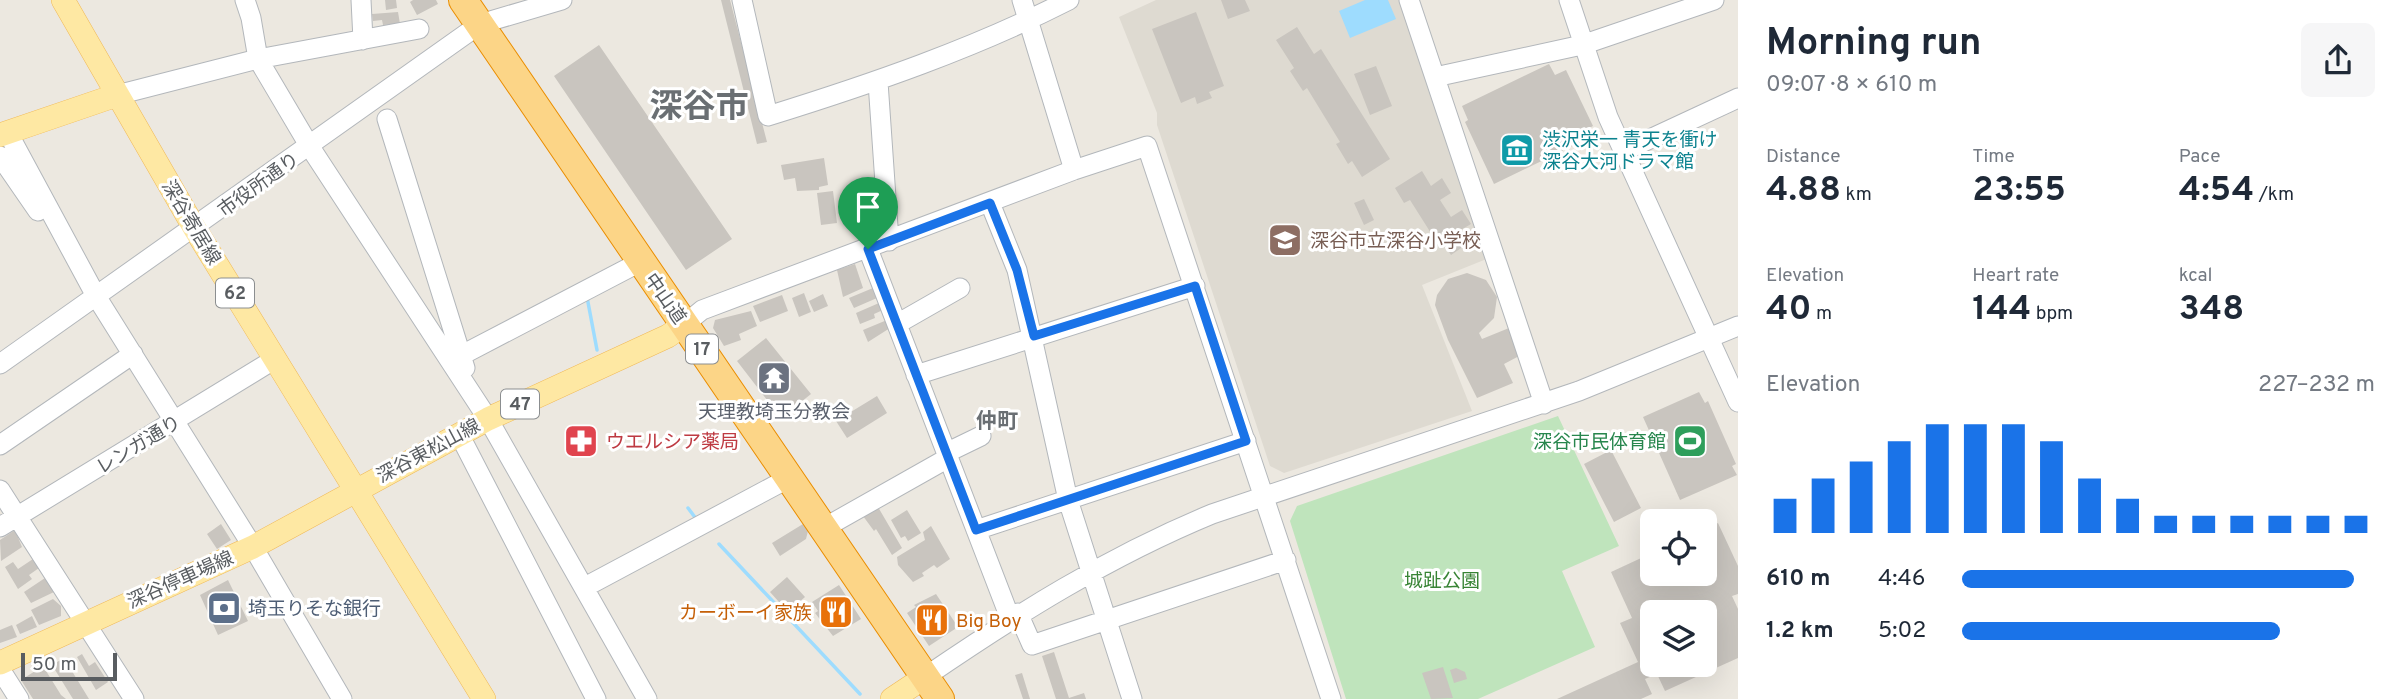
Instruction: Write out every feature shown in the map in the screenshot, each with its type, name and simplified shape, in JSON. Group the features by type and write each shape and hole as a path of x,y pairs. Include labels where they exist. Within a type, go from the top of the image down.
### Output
{"highway":[{"name":"中山道","path":"463,0 932,688"}],"main road":[{"name":"深谷寄居線","path":"62,0 195,229 356,488"},
{"path":"4,134 117,95"},
{"name":"深谷東松山線","path":"484,699 356,488 488,419 668,335 684,324"},
{"name":"深谷停車場線","path":"0,663 253,547 356,488"},
{"path":"892,699 932,688"}],"street":[{"path":"245,0 258,59 310,147 488,419 647,699"},
{"path":"361,0 363,40"},
{"name":"市役所通り","path":"0,365 480,24 562,0"},
{"path":"742,0 768,116 878,82 1028,21 1069,0"},
{"path":"1022,0 1074,170"},
{"path":"1409,0 1544,404"},
{"path":"1569,0 1582,46 1624,151 1738,402"},
{"path":"1435,77 1582,46 1714,0"},
{"path":"117,95 258,59 419,29"},
{"path":"878,82 889,241"},
{"path":"1624,151 1738,98"},
{"path":"387,118 460,356 488,419"},
{"path":"4,134 96,296"},
{"path":"684,324 702,310 1074,170 1147,146 1331,699"},
{"path":"0,156 133,354 253,547 342,699"},
{"path":"990,203 1017,270 1069,500 1132,699"},
{"path":"868,249 976,530 1014,616 1031,645 1286,560"},
{"path":"460,356 640,262"},
{"path":"916,375 1195,286"},
{"path":"897,324 960,288"},
{"path":"932,688 1014,616 1090,570 1162,535 1264,496 1544,404 1738,326"},
{"path":"0,445 133,354"},
{"name":"レンガ通り","path":"8,522 275,359"},
{"path":"459,434 596,699"},
{"path":"824,528 981,436"},
{"path":"976,530 1246,441"},
{"path":"585,587 789,478"},
{"path":"0,489 8,522 84,623 134,699"},
{"path":"0,669 19,699"}],"shaded area":[{"name":"深谷市立深谷小学校","path":"1156,0 1401,0 1489,258 1422,285 1472,411 1284,473 1270,466 1157,125 1157,113 1119,17"}],"green space":[{"name":"城趾公園","path":"1558,416 1619,546 1562,571 1595,647 1478,699 1346,699 1290,521 1297,506"}],"water":[{"path":"1365,0 1388,0 1396,19 1350,38 1339,11"}],"building":[{"path":"385,0 396,0 397,8 386,10"},
{"path":"436,0 438,4 417,15 410,2"},
{"path":"721,0 730,0 767,142 757,144"},
{"path":"1221,0 1245,0 1250,11 1228,19"},
{"path":"398,12 400,24 383,25 382,20 373,21 372,14"},
{"path":"1196,12 1224,86 1209,92 1212,98 1197,104 1195,97 1181,103 1152,29"},
{"path":"1297,27 1314,54 1321,49 1390,159 1362,177 1352,161 1348,164 1336,144 1340,142 1307,88 1303,91 1290,71 1294,68 1276,40"},
{"path":"599,45 732,239 686,270 554,76"},
{"path":"1549,64 1555,75 1566,70 1593,126 1579,133 1583,141 1494,184 1465,122 1468,120 1462,106"},
{"path":"1376,66 1392,106 1370,115 1354,74"},
{"path":"824,158 828,185 819,187 819,190 797,191 795,178 784,180 781,165"},
{"path":"1422,171 1431,186 1442,178 1451,193 1440,200 1451,217 1462,210 1471,224 1459,231 1467,244 1451,255 1445,246 1441,249 1410,200 1404,203 1395,188"},
{"path":"833,191 837,223 821,225 817,193"},
{"path":"1364,199 1374,220 1364,225 1354,203"},
{"path":"855,264 863,288 843,297 837,270"},
{"path":"1467,273 1486,280 1497,297 1494,318 1479,333 1482,339 1509,328 1521,355 1504,364 1513,383 1477,398 1448,340 1435,305 1437,295 1448,279"},
{"path":"873,288 877,298 854,308 849,298"},
{"path":"804,293 811,312 799,317 792,298"},
{"path":"823,294 828,306 814,312 809,301"},
{"path":"782,295 788,311 760,322 753,306"},
{"path":"879,303 883,310 874,314 875,318 860,324 856,313"},
{"path":"751,311 757,326 739,334 741,340 724,346 713,328 715,320"},
{"path":"887,320 890,328 868,342 863,330"},
{"name":"天理教埼玉分教会","path":"766,338 811,394 781,418 737,361"},
{"name":"深谷市民体育館","path":"1699,392 1705,403 1708,401 1736,464 1732,466 1737,475 1680,500 1643,417"},
{"path":"877,396 887,413 847,438 836,421"},
{"path":"1611,450 1641,508 1614,522 1584,464"},
{"path":"878,507 902,548 892,555 876,529 874,531 863,516"},
{"path":"907,510 921,533 908,541 905,536 901,538 891,520"},
{"path":"1718,523 1738,566 1738,594 1732,596 1738,609 1738,658 1717,667 1717,600 1640,600 1640,677 1650,677 1645,679 1652,694 1641,699 1557,699 1638,662 1620,623 1632,618 1611,572 1640,559 1640,586 1717,586"},
{"path":"221,524 231,540 217,549 207,534"},
{"path":"803,524 808,531 806,539 780,556 772,543"},
{"path":"931,526 950,559 937,568 934,565 922,573 924,576 913,582 898,565 897,557 925,540 923,532"},
{"path":"15,530 22,547 1,561 0,540"},
{"path":"33,559 39,568 29,575 32,579 18,589 5,567 13,562 18,569"},
{"path":"1432,573 1436,586 1420,591 1415,579"},
{"path":"787,577 805,597 788,612 770,592"},
{"path":"45,578 54,592 31,603 24,592"},
{"name":"埼玉りそな銀行","path":"228,580 248,621 218,635 200,595"},
{"name":"カーボーイ家族","path":"839,585 861,619 833,636 815,613 818,611 812,602"},
{"name":"Big Boy","path":"936,594 958,627 929,646 907,613 916,607 914,605"},
{"path":"53,599 61,606 61,616 39,625 31,610"},
{"path":"32,616 37,627 20,634 16,625"},
{"path":"12,625 17,637 0,643 0,630"},
{"path":"1054,652 1069,698 1084,693 1086,699 1056,699 1042,656"},
{"path":"82,654 89,666 95,662 108,682 96,690 77,657"},
{"path":"64,658 89,699 73,699 52,665"},
{"path":"43,666 66,699 33,699 21,680"},
{"path":"1443,667 1453,698 1431,699 1422,673"},
{"path":"1456,668 1465,672 1467,679 1454,683 1450,670"},
{"path":"1022,673 1030,699 1023,699 1015,675"},
{"path":"1658,677 1696,677 1665,691"}],"waterway":[{"path":"587,297 597,350"},
{"path":"688,508 697,520"},
{"path":"719,544 860,694"}],"place":[{"name":"渋沢栄一 青天を衝け 深谷大河ドラマ館","path":"1517,150"},
{"name":"深谷市立深谷小学校","path":"1285,240"},
{"name":"天理教埼玉分教会","path":"774,378"},
{"name":"ウエルシア薬局","path":"581,441"},
{"name":"深谷市民体育館","path":"1690,441"},
{"name":"埼玉りそな銀行","path":"224,608"},
{"name":"カーボーイ家族","path":"836,612"},
{"name":"Big Boy","path":"932,620"}],"district":[{"name":"深谷市","path":"699,105"},
{"name":"仲町","path":"997,421"}],"route":[{"path":"990,203 1017,270 1034,336 1195,286 1246,441 976,530 868,249 990,203"}]}
